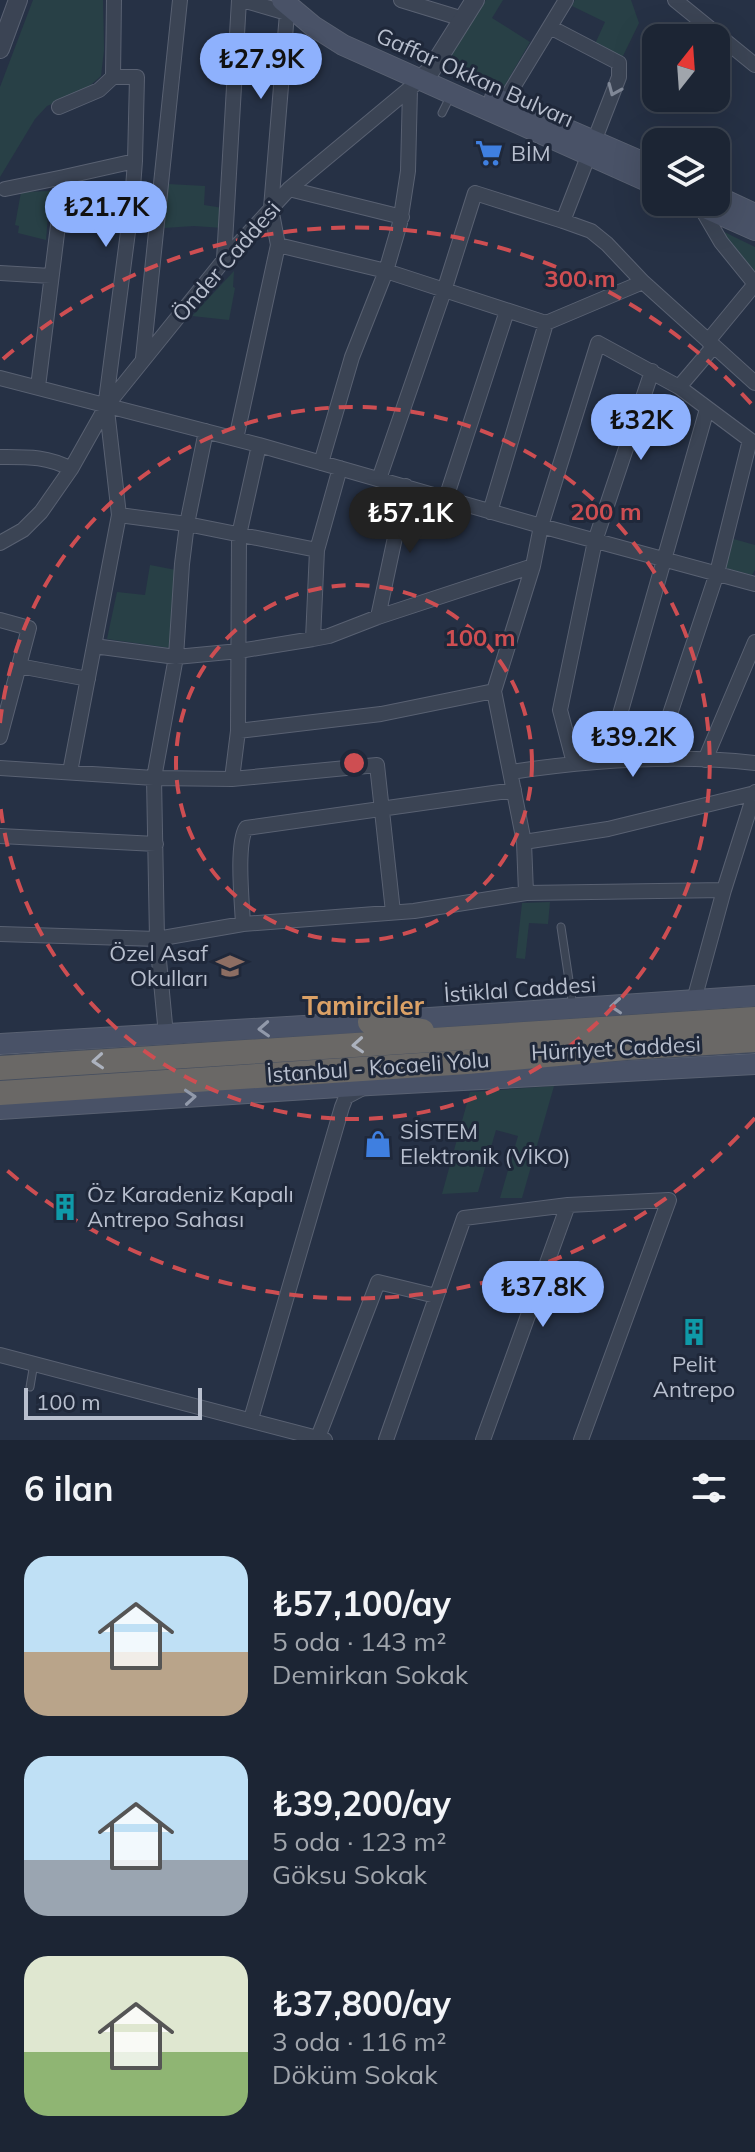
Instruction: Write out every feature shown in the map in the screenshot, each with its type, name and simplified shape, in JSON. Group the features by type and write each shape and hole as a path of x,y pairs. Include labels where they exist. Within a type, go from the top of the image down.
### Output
{"highway":[{"path":"0,1068 755,1019"},
{"path":"370,1022 463,1038"},
{"name":"İstanbul - Kocaeli Yolu","path":"0,1093 755,1040"}],"main road":[{"name":"Gaffar Okkan Bulvarı","path":"291,5 341,28 420,80 590,147 642,164"},
{"name":"Gaffar Okkan Bulvarı","path":"420,80 504,102 642,177"},
{"path":"730,208 755,214"},
{"path":"730,216 755,230"},
{"name":"İstiklal Caddesi","path":"0,1044 755,996"},
{"name":"Hürriyet Caddesi","path":"0,1109 755,1064"}],"street":[{"path":"0,49 18,0"},
{"path":"113,77 114,0"},
{"path":"143,358 180,0"},
{"path":"224,260 240,0 291,5 271,208 278,245 236,439"},
{"path":"401,0 463,19"},
{"name":"Önder Caddesi","path":"0,543 23,530 41,512 71,469 107,405 224,260 289,189 420,80 475,0"},
{"path":"504,102 566,0"},
{"path":"675,0 755,65"},
{"path":"550,27 619,63 619,77 563,221"},
{"path":"59,107 99,90 113,77 137,77 135,161 107,405 119,515 70,772"},
{"path":"321,463 352,357 386,271 402,217 420,80"},
{"path":"5,189 135,161"},
{"path":"38,387 64,177"},
{"path":"289,189 402,217"},
{"path":"379,479 475,193 581,226 600,238 643,282 755,383"},
{"path":"679,387 755,284 721,242 710,216"},
{"path":"278,245 386,271 546,323 643,282"},
{"path":"0,273 51,276"},
{"path":"446,498 507,311"},
{"path":"490,512 546,323"},
{"path":"526,893 524,842 494,691 598,343 679,387 750,440 717,573 655,759"},
{"path":"574,763 560,710 595,541 652,371"},
{"path":"0,378 259,445 595,541 754,581"},
{"path":"607,760 707,409"},
{"path":"166,1035 157,939 154,778 176,657 187,524 206,431"},
{"path":"232,779 238,731 239,535 259,445"},
{"path":"0,457 38,457 71,469"},
{"path":"313,639 317,550 340,468"},
{"path":"378,617 406,486"},
{"path":"119,515 187,524 317,550"},
{"path":"0,529 23,530"},
{"path":"94,646 176,657 313,639 533,566"},
{"path":"0,620 29,628 0,737"},
{"path":"705,760 755,642"},
{"path":"19,666 88,679"},
{"path":"238,731 381,714 494,691"},
{"path":"511,772 607,760 755,763"},
{"path":"0,768 154,778 232,779 377,765 393,912"},
{"path":"243,924 241,847 246,828 514,790"},
{"path":"524,842 608,829 755,792"},
{"path":"694,1000 755,792"},
{"path":"0,836 156,844"},
{"path":"0,934 157,939 243,924 393,912 526,893 724,890"},
{"path":"251,1419 346,1097 370,1085"},
{"path":"321,1089 346,1097"},
{"path":"386,1440 464,1218 568,1205 669,1200 581,1440"},
{"path":"483,1440 568,1205"},
{"path":"0,1355 320,1439 378,1282 436,1296"}],"lane":[{"path":"442,113 451,94"},
{"path":"561,927 574,1009"},
{"path":"30,1387 34,1363"}],"green space":[{"path":"33,0 103,0 101,76 86,89 47,106 35,119 0,177 0,87"},
{"path":"486,0 503,0 492,18 530,42 502,90 457,68 453,60 452,52"},
{"path":"575,0 631,0 639,23 622,58 595,44 605,22 572,6"},
{"path":"168,184 205,186 204,205 223,208 223,228 164,228"},
{"path":"50,191 46,240 18,233 19,226 15,225 21,192"},
{"path":"718,229 755,247 755,276"},
{"path":"234,271 235,288 229,320 192,316"},
{"path":"730,538 755,545 755,570 752,575 722,567"},
{"path":"150,565 176,570 170,648 107,639 117,592 145,595"},
{"path":"550,902 548,924 529,923 525,959 516,958 522,903"},
{"path":"554,1086 522,1198 500,1198 518,1136 496,1130 478,1192 442,1194 470,1092"}],"place":[{"name":"BİM","path":"489,153"},
{"name":"Özel Asaf Okulları","path":"230,966"},
{"name":"SİSTEM Elektronik (VİKO)","path":"378,1144"},
{"name":"Öz Karadeniz Kapalı Antrepo Sahası","path":"65,1207"},
{"name":"Pelit Antrepo","path":"694,1332"}],"district":[{"name":"Tamirciler","path":"363,1006"}]}
